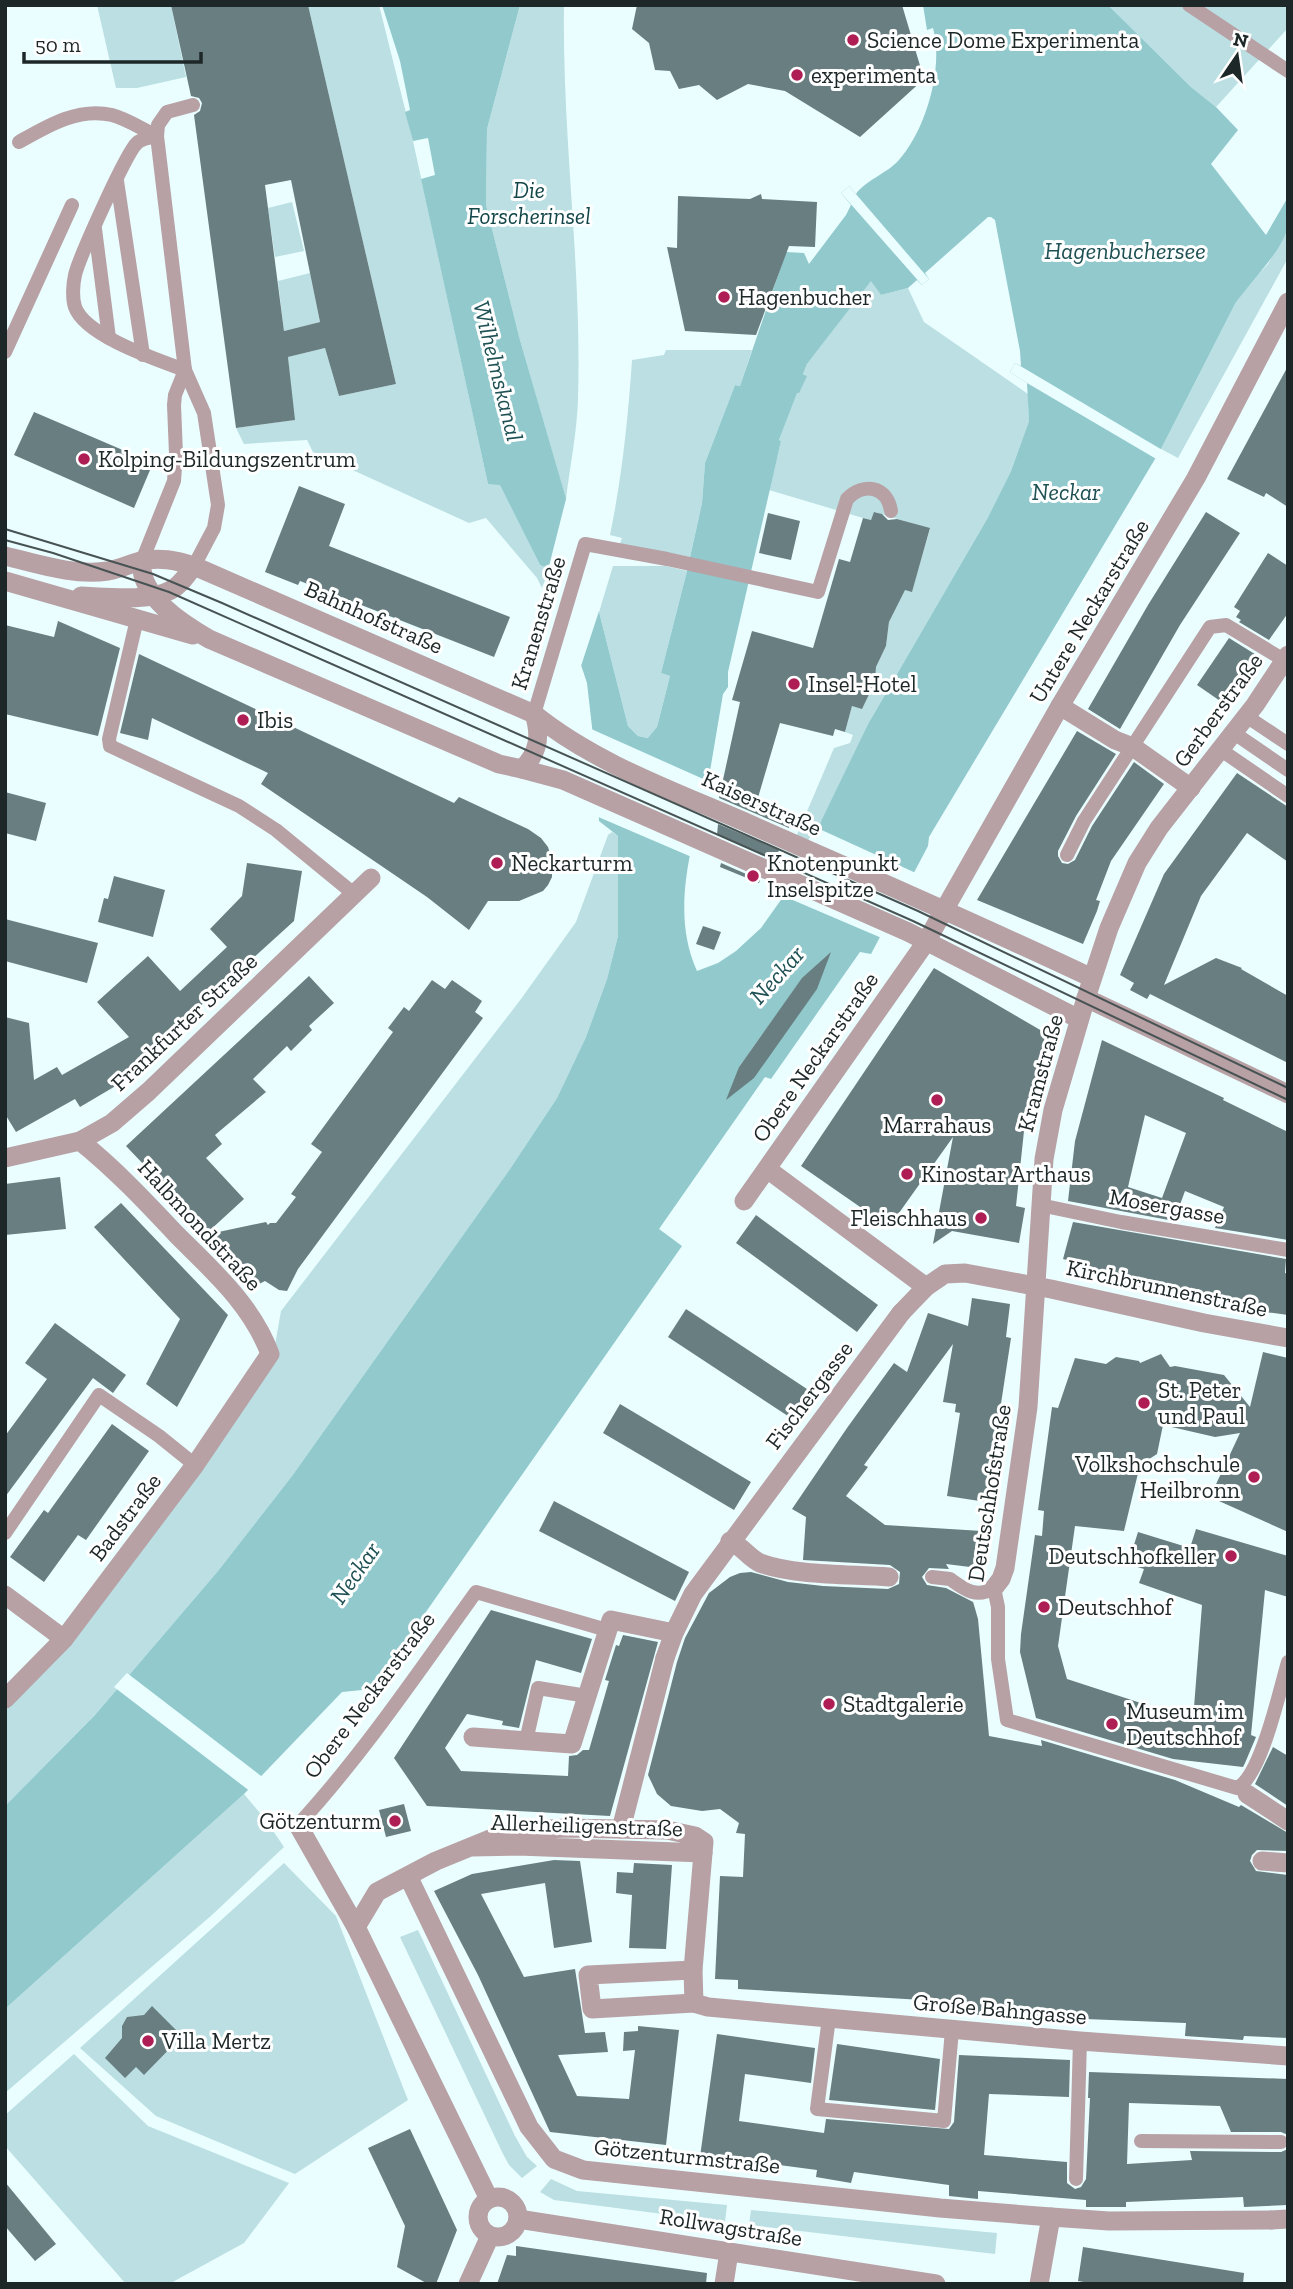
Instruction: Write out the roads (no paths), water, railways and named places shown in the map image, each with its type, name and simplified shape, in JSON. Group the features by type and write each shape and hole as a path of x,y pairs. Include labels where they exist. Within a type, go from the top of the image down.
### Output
{"street":[{"name":"Untere Neckarstraße","path":"926,942 1060,706 1196,478 1288,302"},
{"name":"Bahnhofstraße","path":"5,556 82,572 110,571 162,558 194,566 534,714"},
{"path":"142,561 141,570 154,596 180,620 209,639"},
{"path":"60,596 154,596 169,592 194,566"},
{"path":"5,581 209,639 499,764 547,775 588,791 908,933 1079,1019"},
{"name":"Gerberstraße","path":"1086,998 1117,906 1137,863 1159,828 1234,733 1286,657"},
{"name":"Gerberstraße","path":"1060,706 1115,740 1133,747 1191,788"},
{"path":"522,769 529,762 538,742 539,729 534,714"},
{"name":"Kaiserstraße","path":"534,714 582,748 944,910 963,916 1092,978"},
{"name":"Frankfurter Straße","path":"5,1158 80,1141 112,1123 149,1091 371,878"},
{"name":"Obere Neckarstraße","path":"744,1201 926,942"},
{"path":"1086,998 1288,1094"},
{"name":"Kramstraße","path":"1035,1286 1040,1205 1050,1124 1086,998"},
{"name":"Halbmondstraße","path":"80,1141 108,1163 235,1295 262,1331 270,1353"},
{"path":"766,1169 926,1287"},
{"name":"Fischergasse","path":"621,1829 665,1658 693,1594 901,1313 926,1287 945,1274 965,1273 1035,1286"},
{"name":"Kirchbrunnenstraße","path":"1035,1286 1204,1323 1288,1338"},
{"name":"Deutschhofstraße","path":"994,1588 1005,1568 1028,1407 1035,1286"},
{"name":"Badstraße","path":"5,1699 64,1639 195,1465 270,1353"},
{"path":"730,1541 741,1546 756,1561 782,1569 889,1577"},
{"path":"5,1595 64,1639"},
{"path":"473,1737 572,1744 611,1620 674,1633"},
{"name":"Deutschhofstraße","path":"1242,1791 1288,1821"},
{"path":"298,1825 356,1927 489,2199"},
{"name":"Allerheiligenstraße","path":"356,1927 377,1892 436,1861 507,1832 565,1828 667,1830 695,1836 704,1842 703,1853 518,1846 472,1847"},
{"path":"701,2005 692,1970 703,1853"},
{"path":"1262,1861 1288,1863"},
{"name":"Götzenturmstraße","path":"408,1876 529,2127 554,2159 583,2170 940,2208 1109,2221 1279,2219"},
{"name":"Große Bahngasse","path":"692,1970 589,1975 592,2009 701,2005 952,2030 1288,2056"},
{"path":"500,2198 510,2202 517,2213 517,2219 516,2225 508,2234 496,2237 490,2236 480,2225 478,2218 483,2204 489,2199 500,2198"},
{"path":"1039,2284 1051,2217"},
{"name":"Rollwagstraße","path":"517,2219 936,2284"},
{"path":"468,2284 490,2236"},
{"path":"724,2284 729,2252"}],"lane":[{"path":"1189,5 1288,71"},
{"path":"193,105 167,112 158,125 157,136 186,370 204,413 218,505 214,528 194,566"},
{"path":"19,142 55,121 100,113 157,136"},
{"path":"157,136 139,141 132,149 75,274 73,292 75,308 87,322 109,338 143,355 186,370"},
{"path":"117,180 143,355"},
{"path":"5,352 72,205"},
{"path":"95,228 109,338"},
{"path":"142,561 174,481 175,395 186,370"},
{"name":"Kranenstraße","path":"534,714 585,544 818,592 847,499 855,491 873,489 889,502 891,511"},
{"path":"136,619 109,739 110,746 239,806 276,830 354,894"},
{"name":"Gerberstraße","path":"1133,747 1210,627 1226,625 1286,657"},
{"path":"1246,716 1288,744"},
{"path":"1234,733 1288,770"},
{"path":"1067,855 1084,821 1133,747"},
{"path":"1221,750 1288,796"},
{"name":"Mosergasse","path":"1040,1205 1121,1222 1288,1250"},
{"path":"5,1533 99,1395 159,1436 195,1465"},
{"path":"933,1581 953,1580 958,1587 979,1593 994,1588"},
{"name":"Deutschhofstraße","path":"994,1588 998,1607 998,1659 1007,1720 1242,1791"},
{"name":"Obere Neckarstraße","path":"298,1825 327,1794 392,1709 476,1592 607,1630"},
{"path":"1242,1791 1257,1764 1288,1662"},
{"path":"526,1741 538,1688 587,1696"},
{"path":"597,1849 598,1836 669,1839"},
{"path":"829,2018 817,2109 944,2121 952,2030"},
{"path":"1076,2179 1080,2041"},
{"path":"1141,2141 1280,2142"}],"water":[{"path":"382,5 520,5 487,129 486,205 520,340 599,612 628,726 638,736 648,738 657,727 670,676 661,673 702,503 705,463 735,385 740,386 786,252 804,253 809,264 851,205 841,193 849,186 856,194 893,165 917,133 930,98 936,61 933,28 927,30 923,5 1108,5 1238,130 1211,164 1266,235 1288,197 1288,225 1280,245 1235,304 1161,449 929,837 928,846 871,954 860,952 771,1079 765,1077 659,1229 682,1246 372,1689 342,1692 244,1794 5,2009 5,1806 95,1715 218,1571 292,1476 510,1169 557,1098 586,1037 607,979 618,936 618,836 599,821 597,771 587,683 549,569 540,565 500,485 488,484 421,179 435,175 428,138 413,141 405,112 410,110 400,61","holes":["988,217 995,220 1020,351 1021,366 1015,363 1010,372 1027,383 1029,421 1011,471 987,519 868,724 788,890 761,928 736,951 718,963 697,971 685,924 684,900 691,851 709,777 723,694 728,687 728,672 781,441 779,440 797,393 807,376 803,374 807,364 871,281 881,295 908,288 917,280 922,285 929,279 925,273","802,979 736,1080 739,1067"]}],"tram line":[{"path":"5,529 153,574 222,603 918,911 1288,1088"},
{"path":"5,540 53,553 169,592 913,921 1288,1100"}],"place":[{"name":"Science Dome Experimenta","path":"853,40"},
{"name":"experimenta","path":"797,75"},
{"name":"Hagenbucher","path":"724,297"},
{"name":"Kolping-Bildungszentrum","path":"84,459"},
{"name":"Insel-Hotel","path":"794,684"},
{"name":"Ibis","path":"243,720"},
{"name":"Neckarturm","path":"497,863"},
{"name":"Knotenpunkt Inselspitze","path":"753,876"},
{"name":"Marrahaus","path":"937,1100"},
{"name":"Kinostar Arthaus","path":"907,1174"},
{"name":"Fleischhaus","path":"981,1218"},
{"name":"St. Peter und Paul","path":"1144,1403"},
{"name":"Volkshochschule Heilbronn","path":"1254,1477"},
{"name":"Deutschhofkeller","path":"1231,1556"},
{"name":"Deutschhof","path":"1044,1607"},
{"name":"Stadtgalerie","path":"829,1704"},
{"name":"Museum im Deutschhof","path":"1112,1724"},
{"name":"Götzenturm","path":"395,1821"},
{"name":"Villa Mertz","path":"148,2041"}],"park label":[{"name":"Die Forscherinsel","path":"529,203"}],"water label":[{"name":"Hagenbuchersee","path":"1125,251"},
{"name":"Wilhelmskanal","path":"498,371"},
{"name":"Neckar","path":"1066,492"},
{"name":"Neckar","path":"777,975"},
{"name":"Neckar","path":"355,1573"}]}
